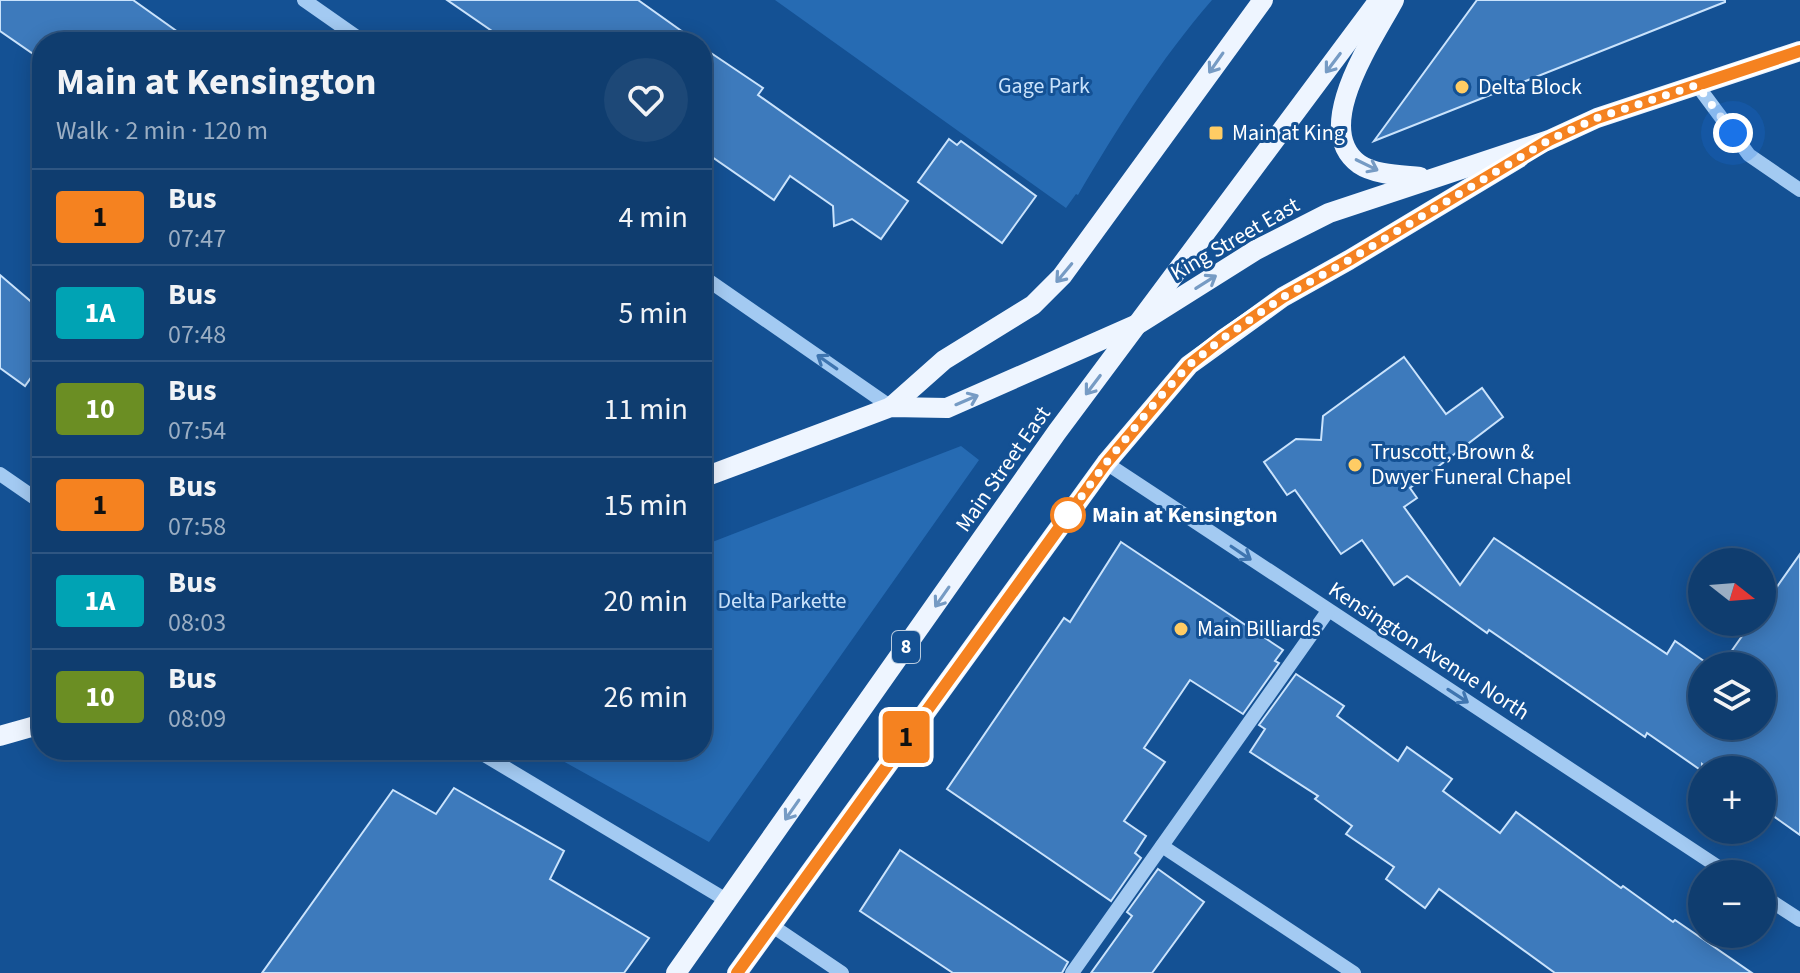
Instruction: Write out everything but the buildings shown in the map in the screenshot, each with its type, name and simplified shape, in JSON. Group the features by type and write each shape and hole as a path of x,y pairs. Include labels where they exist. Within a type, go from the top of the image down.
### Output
{"main road":[{"path":"891,407 944,360 1033,305 1062,276 1263,0"},
{"name":"Main Street East","path":"676,973 1057,432 1379,0"},
{"path":"1394,0 1349,84 1340,132 1348,153 1360,165 1394,174 1428,178"},
{"name":"King Street East","path":"712,474 891,407 947,408 1140,323 1256,250 1329,213 1549,140 1597,118 1800,51"},
{"name":"8","path":"737,973 1106,463 1189,365 1283,297 1549,140"},
{"path":"0,736 32,727"}],"street":[{"path":"304,0 350,32"},
{"path":"1697,85 1749,155 1800,190"},
{"path":"712,283 891,407"},
{"name":"Kensington Avenue North","path":"1106,463 1708,860"},
{"path":"0,474 32,496"},
{"path":"1072,973 1328,611"},
{"path":"493,760 728,901"},
{"path":"1162,846 1354,973"},
{"path":"1776,904 1800,920"},
{"path":"771,925 842,973"}],"green space":[{"name":"Gage Park","path":"775,0 1212,0 1157,70 1078,195 1066,208"},
{"name":"Delta Parkette","path":"961,446 979,460 709,842 561,760 712,760 712,542"}],"bus line":[{"name":"1","path":"737,973 1106,463 1189,365 1283,297 1549,140 1597,118 1800,51"}],"place":[{"name":"Delta Block","path":"1462,87"},
{"name":"Main at King","path":"1216,133"},
{"name":"Truscott, Brown & Dwyer Funeral Chapel","path":"1355,465"},
{"name":"Main at Kensington","path":"1068,515"},
{"name":"Main Billiards","path":"1181,629"}],"route":[{"path":"1068,515 1062,523 1159,398 1189,365 1222,339 1283,297 1549,140 1597,118 1697,85 1733,133"}]}
